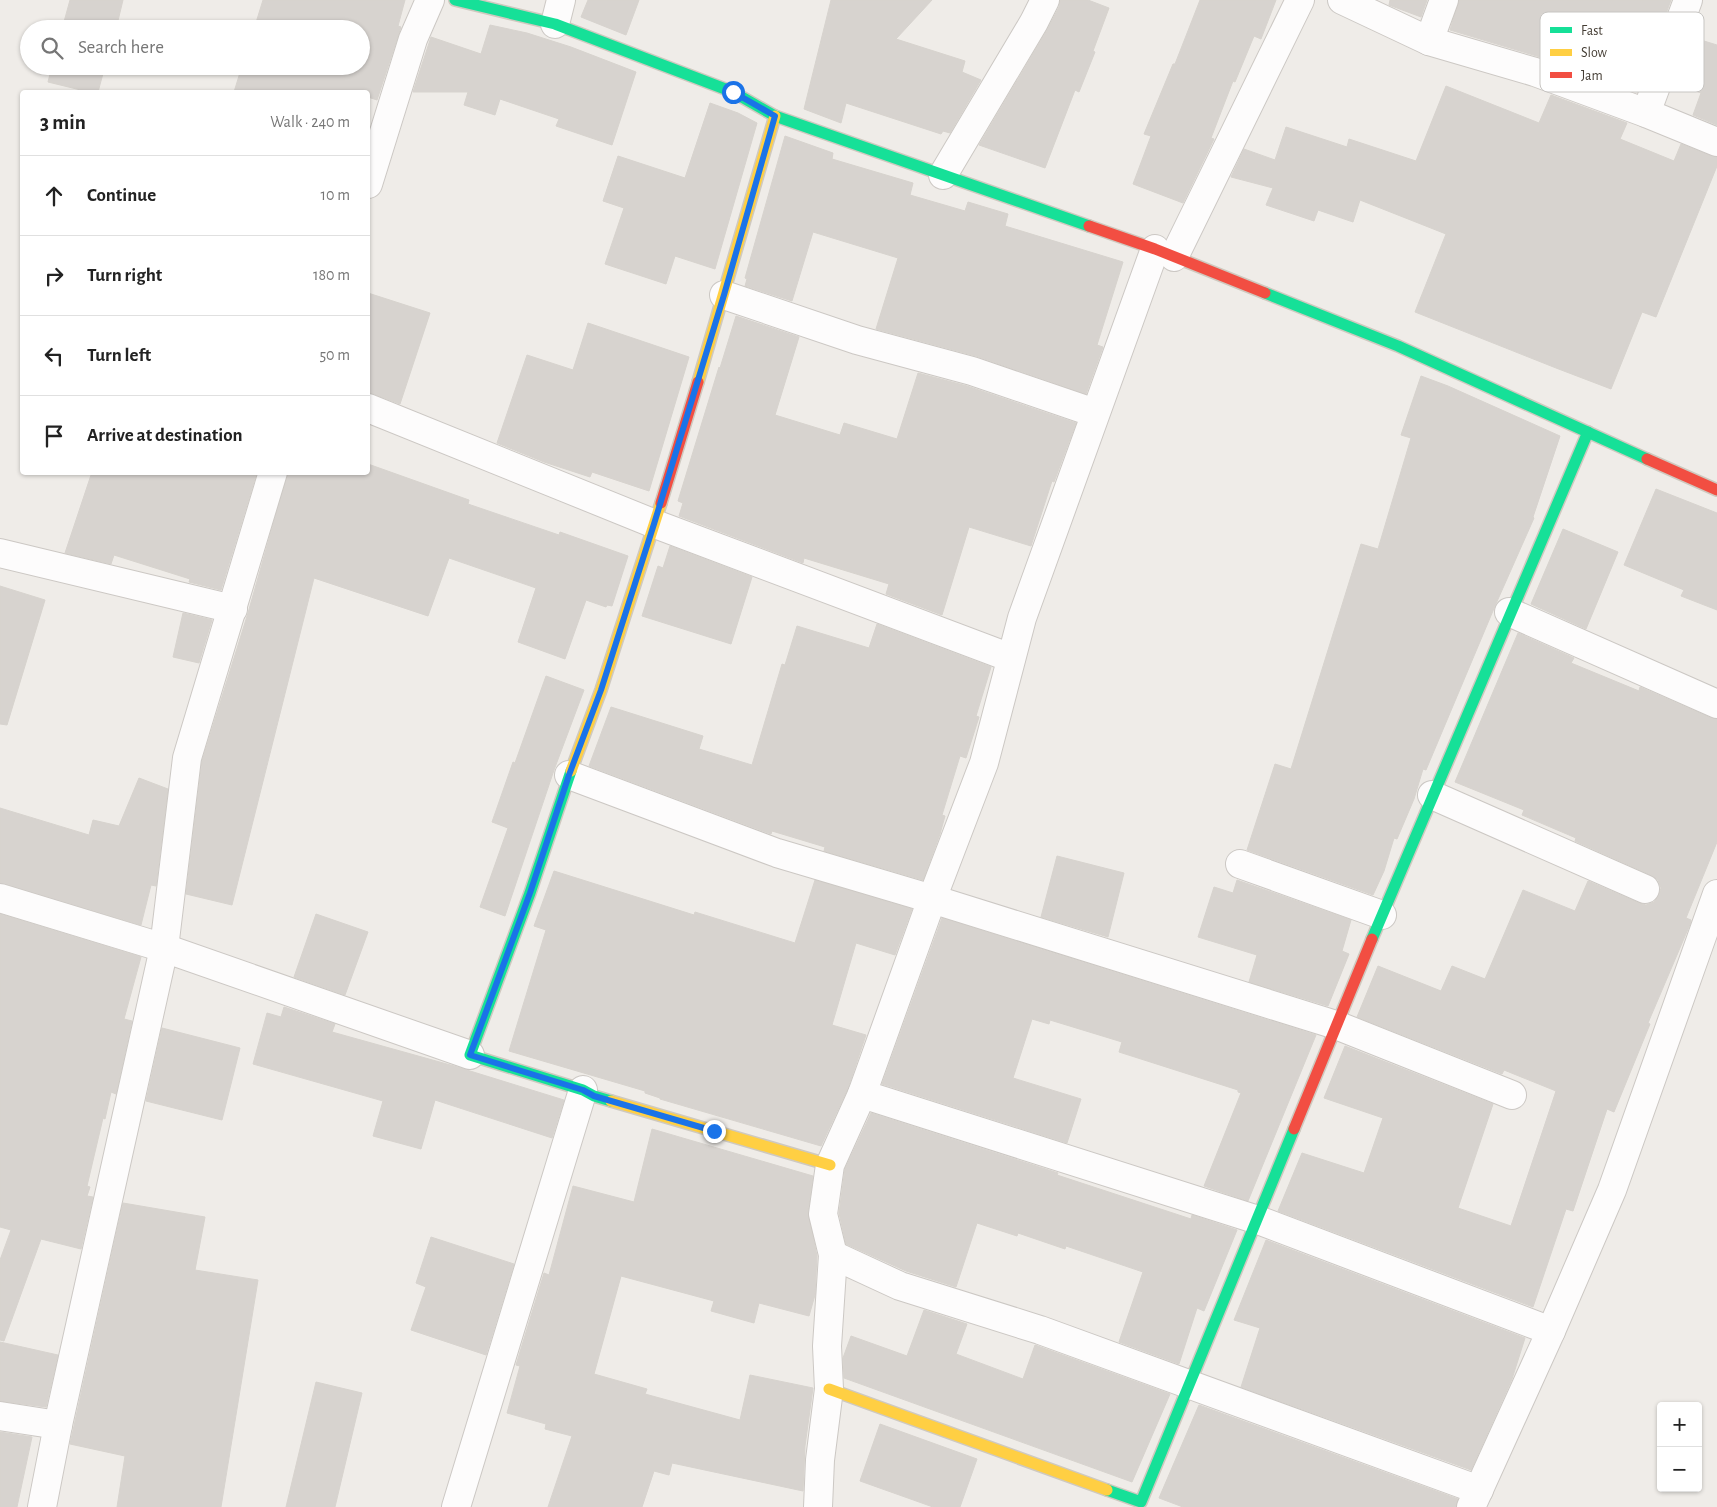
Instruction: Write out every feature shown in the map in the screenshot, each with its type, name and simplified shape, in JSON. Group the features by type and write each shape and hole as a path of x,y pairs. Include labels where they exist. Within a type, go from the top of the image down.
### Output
{"street":[{"path":"370,178 413,39 430,0"},
{"path":"455,0 558,12 733,92 775,116 1165,253 1398,346 1717,490"},
{"path":"943,175 1034,22 1044,0"},
{"path":"818,1507 820,1460 829,1389 827,1346 833,1256 823,1214 830,1165 862,1094 984,762 1022,618 1095,413 1165,253 1300,0"},
{"path":"1342,0 1429,41 1540,74"},
{"path":"1429,41 1444,0"},
{"path":"1684,12 1688,0"},
{"path":"1589,92 1717,142"},
{"path":"1646,113 1654,92"},
{"path":"470,1055 530,893 569,775 601,690 724,295 775,116"},
{"path":"724,295 857,340 972,371 1095,413"},
{"path":"370,409 654,524 1011,658"},
{"path":"829,1389 1148,1504 1190,1386 1336,1025 1509,612 1588,432"},
{"path":"42,1507 58,1425 164,948 187,758 272,475"},
{"path":"0,553 233,609"},
{"path":"1509,612 1717,704"},
{"path":"569,775 777,853 1336,1025 1512,1094"},
{"path":"1432,795 1645,889"},
{"path":"1240,864 1382,915"},
{"path":"833,1256 900,1286 1040,1330 1190,1386 1475,1499 1551,1332 1612,1190 1717,894"},
{"path":"0,898 164,948 470,1055 583,1090 594,1096 830,1165"},
{"path":"456,1507 583,1090"},
{"path":"862,1094 1258,1220 1551,1332"},
{"path":"0,1416 58,1425"}],"building":[{"path":"70,0 123,0 118,20 64,20"},
{"path":"263,0 405,0 398,26 401,27 377,100 370,98 370,90 235,90 239,75 370,75 370,20 257,20"},
{"path":"588,0 639,0 626,35 581,17"},
{"path":"831,0 932,0 896,39 965,61 962,72 981,80 950,133 943,131 941,134 846,103 841,123 804,109"},
{"path":"1060,0 1088,0 1109,8 1093,51 1095,52 1079,92 1075,90 1045,168 979,145 1047,30 1059,7"},
{"path":"1200,0 1276,0 1261,39 1254,36 1235,82 1233,81 1211,138 1214,139 1183,203 1133,184 1151,136 1144,134 1173,64 1175,64"},
{"path":"1390,0 1427,0 1421,17 1389,5"},
{"path":"1459,0 1671,0 1667,12 1540,12 1540,57 1450,30"},
{"path":"490,25 527,33 571,47 636,72 612,145 556,126 559,119 500,99 495,115 464,105 468,92 413,92 431,37 481,54"},
{"path":"1704,41 1717,45 1717,125 1693,115 1701,93 1698,92 1704,92"},
{"path":"50,75 103,75 99,90 81,90 48,82"},
{"path":"1446,86 1539,123 1551,95 1627,123 1620,139 1674,161 1681,144 1717,157 1717,166 1656,317 1642,312 1611,389 1415,312 1446,234 1360,200 1353,222 1318,210 1314,221 1266,205 1273,188 1231,177 1244,149 1275,160 1286,127 1347,147 1349,139 1416,161"},
{"path":"710,103 738,113 757,123 715,269 675,256 666,284 605,264 624,208 603,201 618,156 685,178"},
{"path":"785,136 833,153 832,159 913,183 910,195 965,211 968,202 1008,214 1005,226 1123,262 1097,345 1103,347 1086,394 976,356 876,329 898,258 813,232 792,301 745,286 747,279 745,278"},
{"path":"370,294 430,313 400,404 370,393"},
{"path":"736,316 799,337 775,415 840,435 844,423 897,439 918,373 967,386 1076,423 1054,482 1052,481 1031,546 969,527 942,615 886,594 889,584 804,558 803,563 679,516 683,503 678,501"},
{"path":"588,323 689,357 649,491 592,472 590,477 544,462 497,443 527,355 573,370"},
{"path":"1421,376 1448,386 1560,436 1534,518 1426,770 1423,769 1414,799 1397,839 1394,838 1384,871 1373,895 1247,850 1275,764 1291,769 1361,544 1378,549 1411,438 1401,435"},
{"path":"370,465 469,500 468,504 559,535 560,532 628,556 612,606 607,605 606,607 586,600 565,659 518,642 536,588 449,558 428,616 314,578 232,905 186,894 202,761 248,613 287,475 370,475"},
{"path":"91,475 256,475 221,590 189,582 190,579 114,555 111,564 65,553"},
{"path":"1656,489 1717,513 1717,610 1681,596 1684,590 1624,565"},
{"path":"1563,529 1618,552 1586,629 1531,604"},
{"path":"670,546 752,577 731,644 642,616 658,566 663,568"},
{"path":"0,586 45,600 7,725 0,724"},
{"path":"183,613 212,620 199,663 173,657"},
{"path":"877,624 991,667 976,716 979,717 966,758 960,756 942,815 945,816 940,834 923,880 824,851 825,847 772,831 771,834 589,766 611,707 703,736 699,749 752,765 782,664 785,665 797,626 869,648"},
{"path":"1518,633 1574,658 1571,663 1639,691 1640,687 1717,719 1717,842 1686,918 1691,920 1691,922 1648,1023 1650,1024 1614,1112 1607,1109 1573,1211 1566,1209 1533,1307 1278,1211 1302,1153 1364,1173 1383,1118 1324,1098 1345,1046 1493,1104 1458,1208 1511,1226 1556,1091 1504,1070 1502,1074 1357,1017 1378,966 1441,991 1452,966 1485,979 1523,890 1575,911 1588,881 1646,905 1654,902 1659,895 1661,888 1658,880 1651,875 1575,841 1576,838 1522,815 1524,810 1455,782"},
{"path":"546,676 584,690 554,770 505,916 480,907 508,828 492,822"},
{"path":"139,778 168,789 156,886 151,885 141,925 0,883 0,808 89,835 93,820 119,826"},
{"path":"1057,856 1124,873 1108,937 1041,917"},
{"path":"554,871 694,915 695,912 795,943 815,880 912,909 895,955 856,943 832,1025 866,1035 848,1088 821,1146 660,1099 645,1093 645,1091 509,1051 546,930 534,926"},
{"path":"1237,880 1351,920 1342,951 1349,954 1328,1006 1249,982 1257,955 1198,937 1214,887 1233,893"},
{"path":"0,914 141,957 124,1019 132,1021 116,1094 111,1092 87,1186 90,1187 87,1196 93,1197 81,1249 41,1239 4,1341 0,1340 0,1260 11,1230 0,1227"},
{"path":"316,914 368,932 345,995 294,977"},
{"path":"942,918 1316,1035 1248,1201 1204,1186 1241,1093 1238,1090 1119,1052 1122,1042 1050,1020 1049,1024 1032,1019 1013,1078 1081,1099 1067,1143 882,1084"},
{"path":"284,1007 335,1024 332,1032 454,1066 564,1100 552,1138 435,1100 421,1149 373,1136 383,1101 253,1064 267,1013 281,1017"},
{"path":"162,1028 240,1048 222,1120 146,1101"},
{"path":"871,1113 1058,1173 1057,1175 1191,1219 1192,1215 1237,1230 1204,1311 1197,1308 1179,1364 1119,1342 1143,1272 1066,1246 1065,1249 1018,1233 1017,1236 977,1223 956,1287 906,1271 846,1244 839,1213 845,1169"},
{"path":"652,1129 813,1176 808,1212 817,1256 815,1295 809,1316 759,1303 754,1323 711,1311 714,1301 621,1276 594,1374 647,1389 645,1394 740,1420 750,1375 813,1388 805,1446 803,1491 672,1463 669,1475 654,1471 642,1507 548,1507 572,1436 545,1429 546,1424 507,1413 520,1366 516,1365 544,1273 549,1275 573,1186 634,1202"},
{"path":"123,1203 205,1217 195,1270 258,1280 221,1507 117,1507 125,1456 70,1444"},
{"path":"431,1237 514,1264 486,1355 411,1330 426,1287 416,1283"},
{"path":"1266,1240 1525,1338 1512,1379 1471,1470 1241,1387 1260,1328 1234,1320"},
{"path":"924,1310 967,1324 956,1354 1023,1379 1035,1345 1170,1394 1132,1482 844,1378 843,1358 851,1336 907,1356"},
{"path":"0,1342 58,1355 46,1407 0,1401"},
{"path":"316,1382 362,1393 335,1507 286,1507"},
{"path":"1199,1405 1458,1499 1456,1507 1183,1507 1159,1498"},
{"path":"880,1424 977,1459 960,1507 933,1507 860,1481"},
{"path":"0,1432 32,1437 17,1507 0,1507"}],"traffic: fast":[{"path":"455,0 555,24 733,92 775,116 1089,226"},
{"path":"1265,293 1398,346 1647,459"},
{"path":"1372,939 1588,432"},
{"path":"571,771 530,893 470,1055 583,1090 594,1096 611,1101"},
{"path":"1107,1490 1141,1502 1294,1129"}],"traffic: slow":[{"path":"698,382 775,116"},
{"path":"571,771 601,690 661,503"},
{"path":"611,1101 830,1165"},
{"path":"829,1389 1107,1490"}],"traffic: jam":[{"path":"1089,226 1155,249 1265,293"},
{"path":"661,503 698,382"},
{"path":"1647,459 1717,490"},
{"path":"1294,1129 1372,939"}],"route":[{"path":"714,1131 594,1096 583,1090 470,1055 530,893 569,775 601,690 724,295 775,116 733,92"}]}
